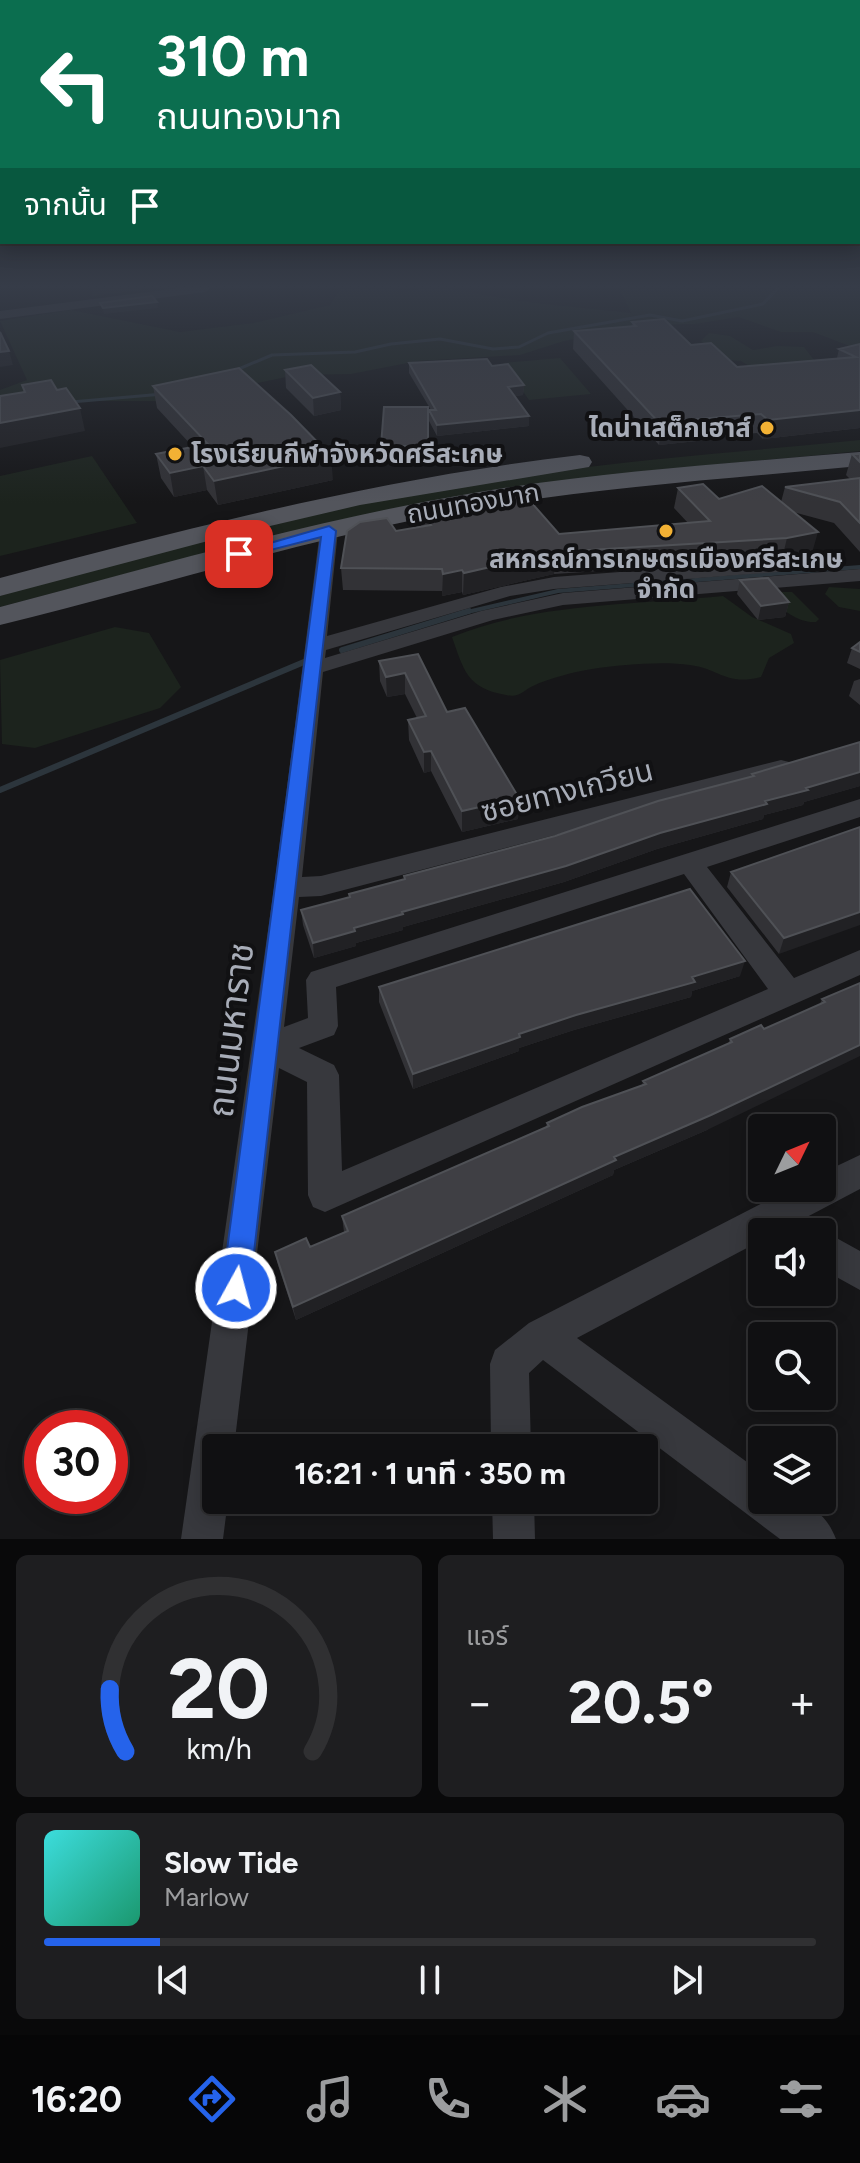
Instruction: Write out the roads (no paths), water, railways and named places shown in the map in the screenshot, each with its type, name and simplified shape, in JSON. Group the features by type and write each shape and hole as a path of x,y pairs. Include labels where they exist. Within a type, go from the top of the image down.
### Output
{"main road":[{"name":"ถนนทองมาก","path":"0,587 325,503 415,484 526,468 860,435"},
{"name":"ถนนทองมาก","path":"0,616 329,531 430,509 544,491 860,459"}],"street":[{"name":"ถนนมหาราช","path":"202,1539 287,888 329,531"},
{"path":"314,658 473,599 538,586 860,559"},
{"path":"314,658 535,604 860,575"},
{"name":"ซอยทางเกวียน","path":"287,888 321,886 809,760"},
{"path":"266,1046 323,1026 321,980 860,808"},
{"path":"689,862 789,994"},
{"path":"266,1046 323,1075 325,1195 860,962"},
{"path":"794,1218 860,1171"},
{"path":"511,1434 509,1364 542,1336 748,1242"},
{"path":"836,1257 860,1272"},
{"path":"542,1336 748,1490"},
{"path":"513,1514 514,1539"},
{"path":"781,1514 815,1539"}],"waterway":[{"path":"234,371 261,360"},
{"path":"71,402 163,394"},
{"path":"463,613 558,591 860,567"},
{"path":"342,650 469,611"},
{"path":"0,790 304,662"}],"place":[{"name":"ไดน่าเสต็กเฮาส์","path":"767,428"},
{"name":"โรงเรียนกีฬาจังหวัดศรีสะเกษ","path":"175,454"},
{"name":"สหกรณ์การเกษตรเมืองศรีสะเกษ จำกัด","path":"666,531"}]}
